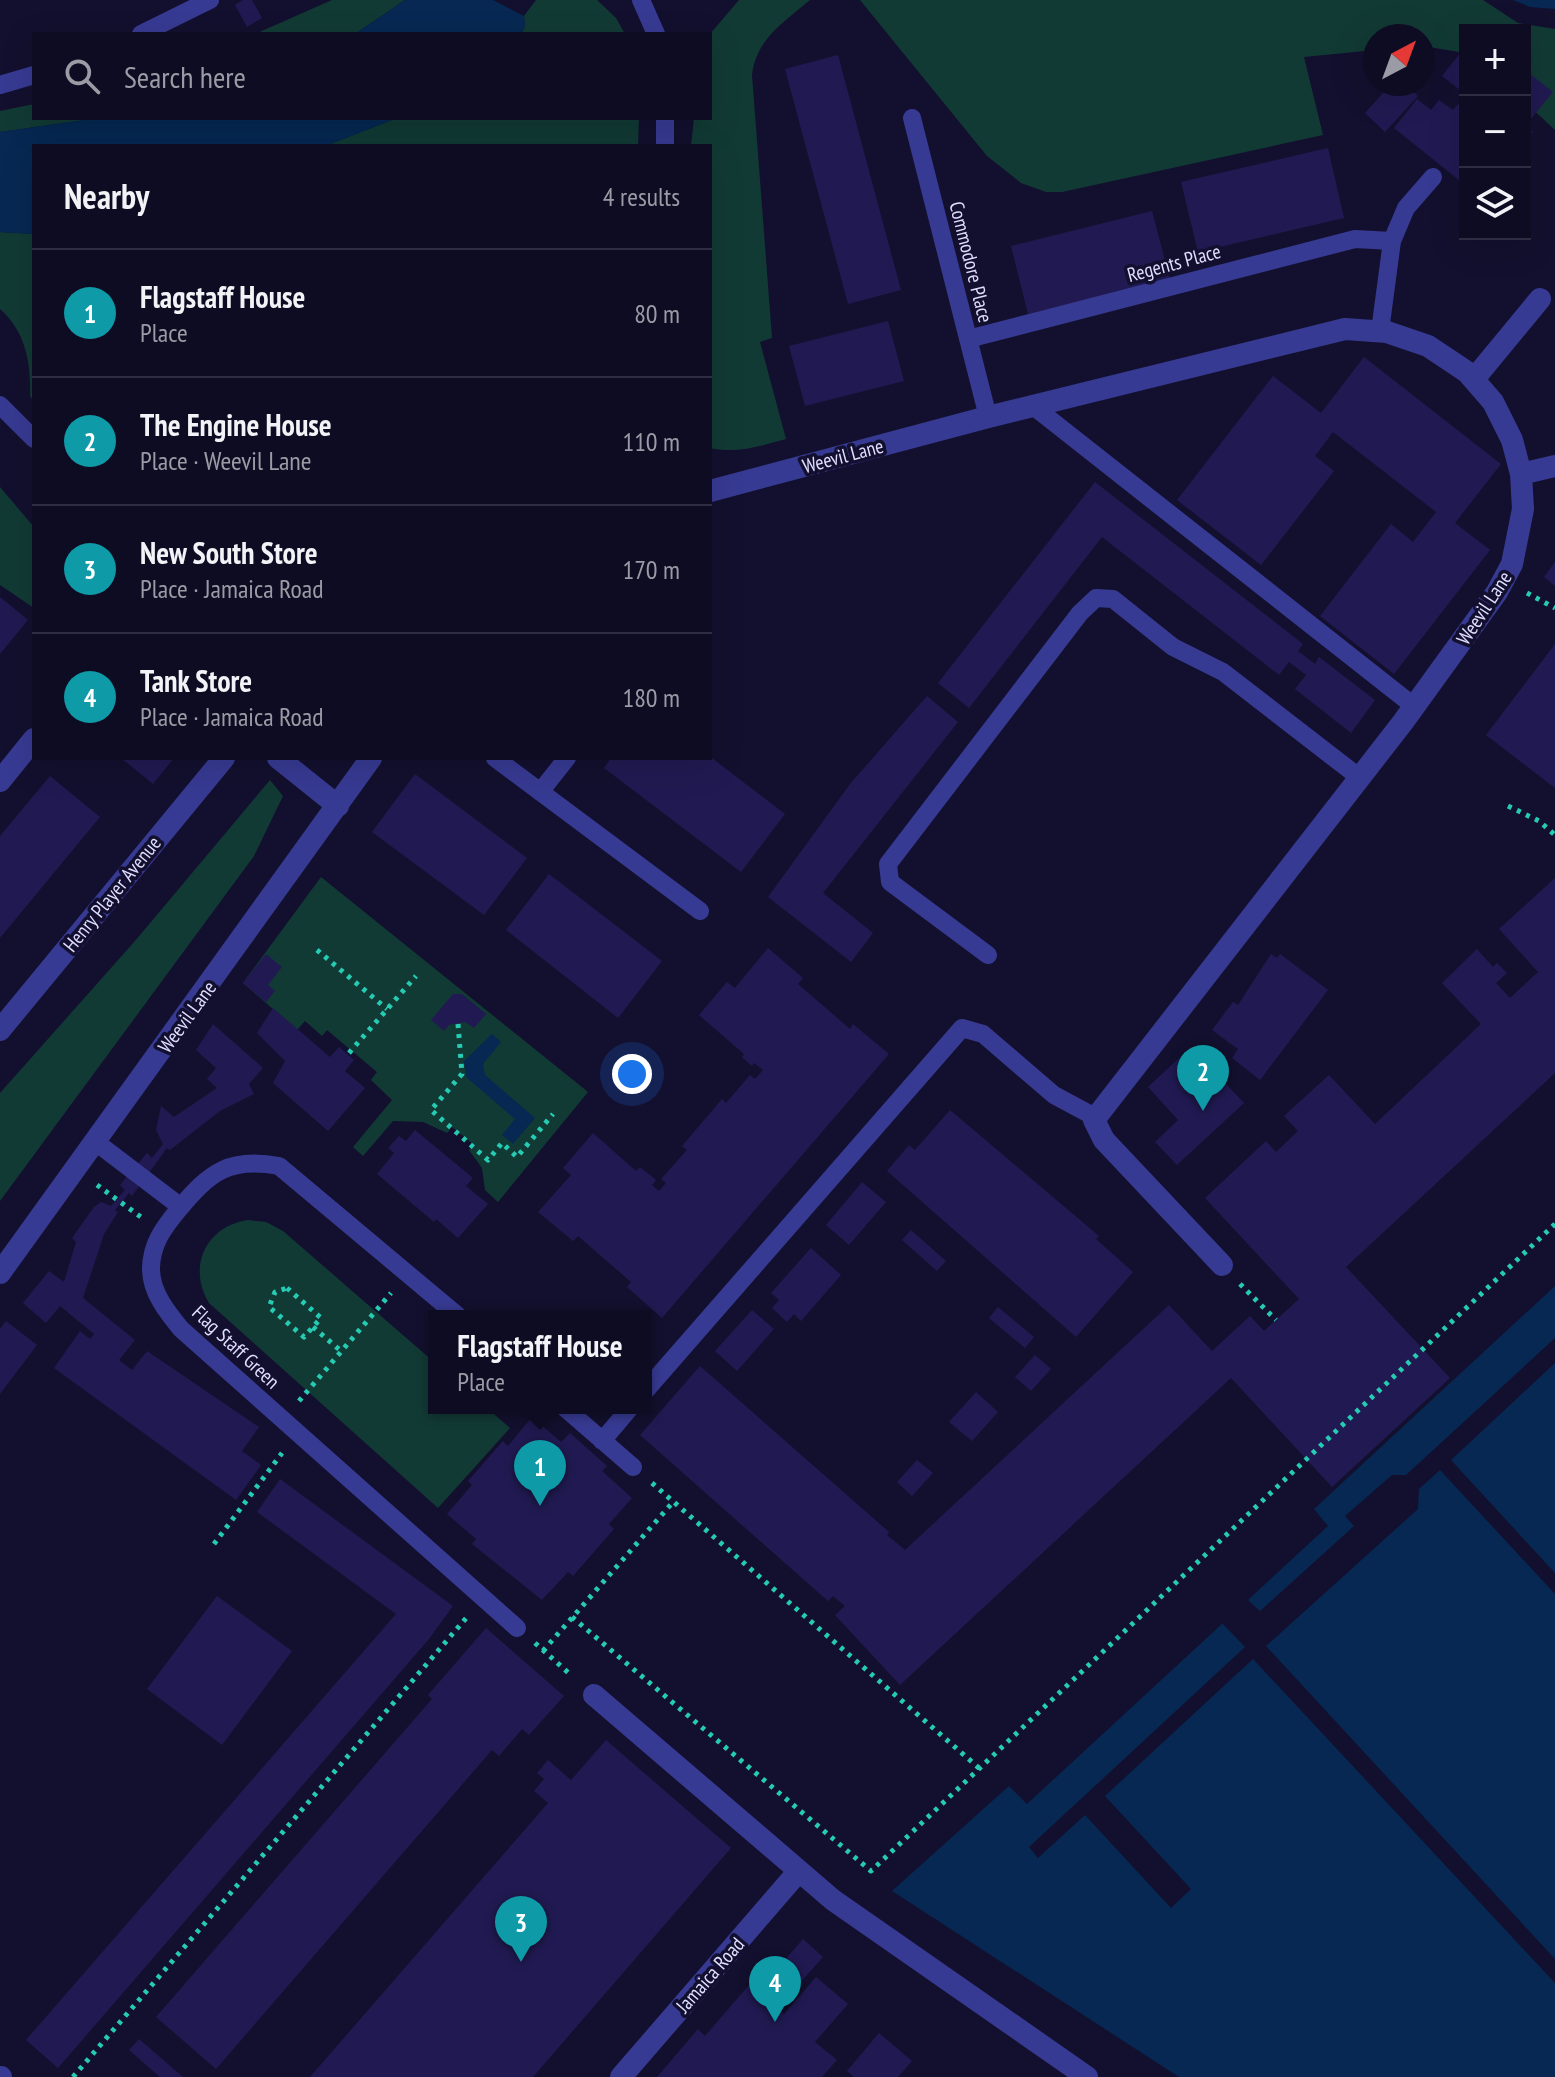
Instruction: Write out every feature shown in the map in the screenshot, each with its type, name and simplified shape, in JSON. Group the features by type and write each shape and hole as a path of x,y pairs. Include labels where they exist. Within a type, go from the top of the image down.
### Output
{"street":[{"path":"1474,379 1540,299"},
{"name":"Weevil Lane","path":"712,490 988,417 1355,328 1380,331 1439,351 1474,379 1507,427 1521,474 1521,526 1509,573 1415,707 1095,1117"},
{"path":"1521,474 1555,466"},
{"path":"0,781 32,741"},
{"name":"Henry Player Avenue","path":"0,1030 222,760"},
{"path":"280,760 338,806"},
{"name":"Weevil Lane","path":"0,1273 97,1143 370,760"},
{"path":"1095,1117 1095,1127 1104,1140 1222,1265"},
{"path":"594,1695 798,1872 862,1922 1087,2077"},
{"name":"Jamaica Road","path":"621,2077 798,1872"}],"lane":[{"path":"145,32 210,0"},
{"path":"641,0 655,32"},
{"path":"0,85 32,76"},
{"name":"Commodore Place","path":"912,118 988,417"},
{"path":"665,120 665,144"},
{"path":"1380,331 1392,241 1406,208 1433,177"},
{"name":"Regents Place","path":"968,339 1355,239 1392,241"},
{"path":"0,405 32,437"},
{"path":"1033,406 1415,707"},
{"path":"988,955 890,882 888,864 1080,613 1096,598 1113,599 1173,647 1223,672 1360,778"},
{"path":"498,760 700,911"},
{"path":"540,792 565,760"},
{"path":"652,1383 958,1031 966,1027 976,1030 1054,1095 1095,1117"},
{"path":"97,1143 181,1207"},
{"name":"Flag Staff Green","path":"451,1310 279,1166 243,1163 214,1173 161,1231 151,1268 154,1288 163,1306 189,1337 517,1628"},
{"path":"572,1414 633,1467"},
{"path":"602,1441 625,1414"}],"path":[{"path":"1508,806 1539,821 1555,835"},
{"path":"317,950 387,1009"},
{"path":"349,1053 416,976"},
{"path":"458,1024 462,1074 431,1110 488,1160 502,1143 517,1157 553,1114"},
{"path":"77,1170 161,1231"},
{"path":"572,1617 871,1871 1555,1224"},
{"path":"1222,1265 1276,1320"},
{"path":"283,1420 408,1273"},
{"path":"287,1288 321,1318 313,1327 304,1337 269,1307 275,1292 287,1288"},
{"path":"313,1327 341,1351"},
{"path":"214,1544 297,1433"},
{"path":"633,1467 979,1768"},
{"path":"594,1695 543,1651 673,1502"},
{"path":"73,2077 484,1598"}],"green space":[{"path":"332,0 405,0 358,32 260,32"},
{"path":"536,0 597,0 616,18 624,32 522,32 524,16"},
{"path":"739,0 810,0 765,41 752,75 772,338 760,342 786,439 729,450 712,448 712,144 691,144 694,120 712,120 712,32"},
{"path":"860,0 1483,0 1524,24 1459,24 1459,52 1435,48 1435,24 1363,24 1363,51 1304,57 1323,135 1062,192 1046,192 1021,183 987,156"},
{"path":"1531,25 1555,29 1555,130 1531,108"},
{"path":"32,104 32,120 85,120 0,132 0,111"},
{"path":"392,120 639,120 638,144 330,144"},
{"path":"0,232 32,234 32,399 25,349 16,328 0,309"},
{"path":"0,487 32,525 32,607 0,585"},
{"path":"270,780 283,796 254,856 0,1201 0,1093 135,941"},
{"path":"321,877 588,1092 498,1202 485,1190 482,1168 469,1150 473,1144 452,1127 447,1133 423,1122 393,1121 363,1156 353,1147 392,1100 371,1080 377,1072 327,1030 322,1036 305,1021 297,1030 243,983"},
{"path":"248,1220 266,1222 283,1231 428,1357 428,1414 494,1414 510,1428 438,1508 209,1303 200,1276 204,1250 221,1230"}],"water":[{"path":"405,0 493,0 524,16 525,26 521,32 358,32"},
{"path":"1513,0 1555,0 1555,9 1530,7"},
{"path":"85,120 392,120 330,144 32,144 32,234 0,232 0,132"},
{"path":"492,1034 501,1042 483,1064 485,1075 535,1118 513,1144 502,1135 515,1119 466,1077 464,1061"},
{"path":"1555,1286 1555,2077 1179,2077 892,1891 1009,1786 1027,1804 1328,1526 1314,1509"}],"pier":[{"path":"1555,1338 1555,1363 1451,1460 1555,1573 1555,1594 1440,1470 1419,1489 1418,1509 1266,1646 1555,1959 1555,1983 1253,1659 1105,1796 1191,1889 1171,1908 1085,1815 1038,1858 1029,1847 1245,1647 1222,1623 1248,1600 1260,1611 1354,1526 1345,1516 1392,1475 1406,1475"}],"building":[{"path":"243,0 252,0 262,18 247,27 235,5"},
{"path":"838,55 901,290 848,304 785,69"},
{"path":"1459,55 1459,89 1442,76"},
{"path":"1531,75 1553,92 1531,119"},
{"path":"1380,96 1418,96 1385,132 1365,113"},
{"path":"1417,99 1431,110 1439,100 1453,110 1459,103 1459,180 1394,128"},
{"path":"1328,148 1344,218 1198,252 1181,182"},
{"path":"1152,211 1170,279 1028,314 1011,246"},
{"path":"888,321 904,381 805,406 789,346"},
{"path":"1364,357 1501,464 1455,523 1490,550 1394,674 1320,616 1391,524 1413,542 1436,512 1333,432 1315,456 1334,471 1261,565 1177,500 1273,376 1321,413"},
{"path":"1095,482 1303,644 1298,651 1315,664 1319,657 1375,700 1351,733 1295,689 1306,675 1289,662 1279,675 1102,537 969,708 938,683"},
{"path":"1555,562 1555,586 1544,577"},
{"path":"0,597 28,620 0,654"},
{"path":"1555,644 1555,788 1486,735"},
{"path":"927,696 958,722 823,893 873,933 851,962 768,897 850,784"},
{"path":"712,758 785,814 741,872 604,768 610,760"},
{"path":"123,760 172,760 153,784"},
{"path":"415,774 527,858 484,915 372,832"},
{"path":"50,776 100,817 0,938 0,836"},
{"path":"549,874 662,961 618,1018 506,930"},
{"path":"1555,878 1555,1073 1346,1267 1450,1378 1332,1487 1231,1378 900,1685 835,1615 845,1606 833,1596 828,1601 640,1435 700,1366 889,1532 887,1535 905,1550 1169,1305 1212,1351 1250,1316 1264,1331 1299,1299 1205,1198 1266,1141 1276,1152 1298,1131 1284,1116 1329,1075 1375,1124 1481,1024 1442,983 1477,949 1493,967 1497,963 1507,973 1496,983 1510,998 1538,972 1499,929"},
{"path":"768,948 803,978 798,984 850,1029 853,1024 889,1054 662,1318 627,1287 631,1282 578,1236 573,1241 538,1212 571,1175 563,1168 593,1133 636,1171 640,1167 656,1180 652,1185 659,1191 666,1183 661,1179 687,1150 682,1146 722,1099 726,1103 750,1075 755,1079 763,1070 754,1063 752,1066 742,1057 744,1054 699,1015 727,982 735,988"},
{"path":"266,954 282,967 268,985 275,991 266,1002 243,983"},
{"path":"1271,954 1277,958 1280,954 1328,990 1260,1080 1232,1058 1238,1049 1212,1030 1233,1002 1238,1005"},
{"path":"453,994 462,994 486,1014 474,1028 465,1022 449,1025 444,1031 431,1020"},
{"path":"273,1008 330,1057 339,1047 354,1060 345,1071 365,1088 328,1131 273,1083 285,1061 257,1033"},
{"path":"213,1024 263,1068 249,1084 254,1094 220,1111 170,1150 167,1148 132,1196 129,1193 115,1210 118,1212 104,1234 83,1298 135,1340 119,1360 132,1370 147,1351 259,1427 242,1451 261,1465 236,1500 54,1368 80,1331 90,1339 94,1334 60,1306 46,1323 23,1303 49,1271 64,1282 76,1242 72,1238 94,1207 101,1202 111,1206 125,1190 120,1185 147,1153 152,1158 163,1144 156,1130 161,1106 174,1117 217,1088 207,1079 216,1068 196,1050"},
{"path":"1191,1047 1244,1103 1177,1165 1155,1142 1178,1120 1148,1087"},
{"path":"950,1110 1099,1236 1096,1239 1133,1272 1076,1337 887,1171 909,1145 915,1150"},
{"path":"415,1130 473,1178 466,1186 488,1204 458,1238 377,1174 394,1153 388,1148 399,1136 406,1141"},
{"path":"862,1182 886,1202 849,1245 826,1225"},
{"path":"911,1230 946,1261 937,1271 902,1240"},
{"path":"811,1248 841,1275 801,1321 794,1314 787,1322 772,1308 779,1300 771,1293"},
{"path":"998,1307 1034,1337 1025,1348 989,1318"},
{"path":"752,1310 774,1329 737,1371 715,1351"},
{"path":"6,1321 37,1345 0,1394 0,1329"},
{"path":"1035,1355 1051,1369 1031,1391 1015,1377"},
{"path":"976,1392 998,1412 972,1441 949,1422"},
{"path":"532,1417 561,1442 570,1433 607,1466 602,1471 632,1498 609,1524 614,1529 573,1576 568,1572 542,1600 472,1544 476,1539 447,1514 472,1485 468,1481 503,1441 508,1446"},
{"path":"917,1460 933,1473 912,1496 897,1482"},
{"path":"280,1479 453,1606 429,1639 58,2068 26,2040 396,1614 257,1512"},
{"path":"217,1596 292,1651 222,1745 147,1689"},
{"path":"486,1628 564,1696 529,1735 522,1729 499,1756 492,1750 216,2069 156,2017 432,1699 428,1695"},
{"path":"606,1740 731,1848 533,2077 310,2077 548,1803 534,1791 544,1779 537,1773 548,1760 571,1780"},
{"path":"803,1939 823,1957 783,2002 763,1985"},
{"path":"816,1977 848,2004 815,2042 837,2060 822,2077 657,2077 698,2029 705,2036 749,1985 784,2014"},
{"path":"879,2033 912,2061 898,2077 854,2077 847,2071"},
{"path":"139,2039 183,2077 160,2077 129,2050"}],"place":[{"name":"The Engine House","path":"1203,1111"},
{"name":"Flagstaff House","path":"540,1506"},
{"name":"New South Store","path":"521,1962"},
{"name":"Tank Store","path":"775,2022"}]}
